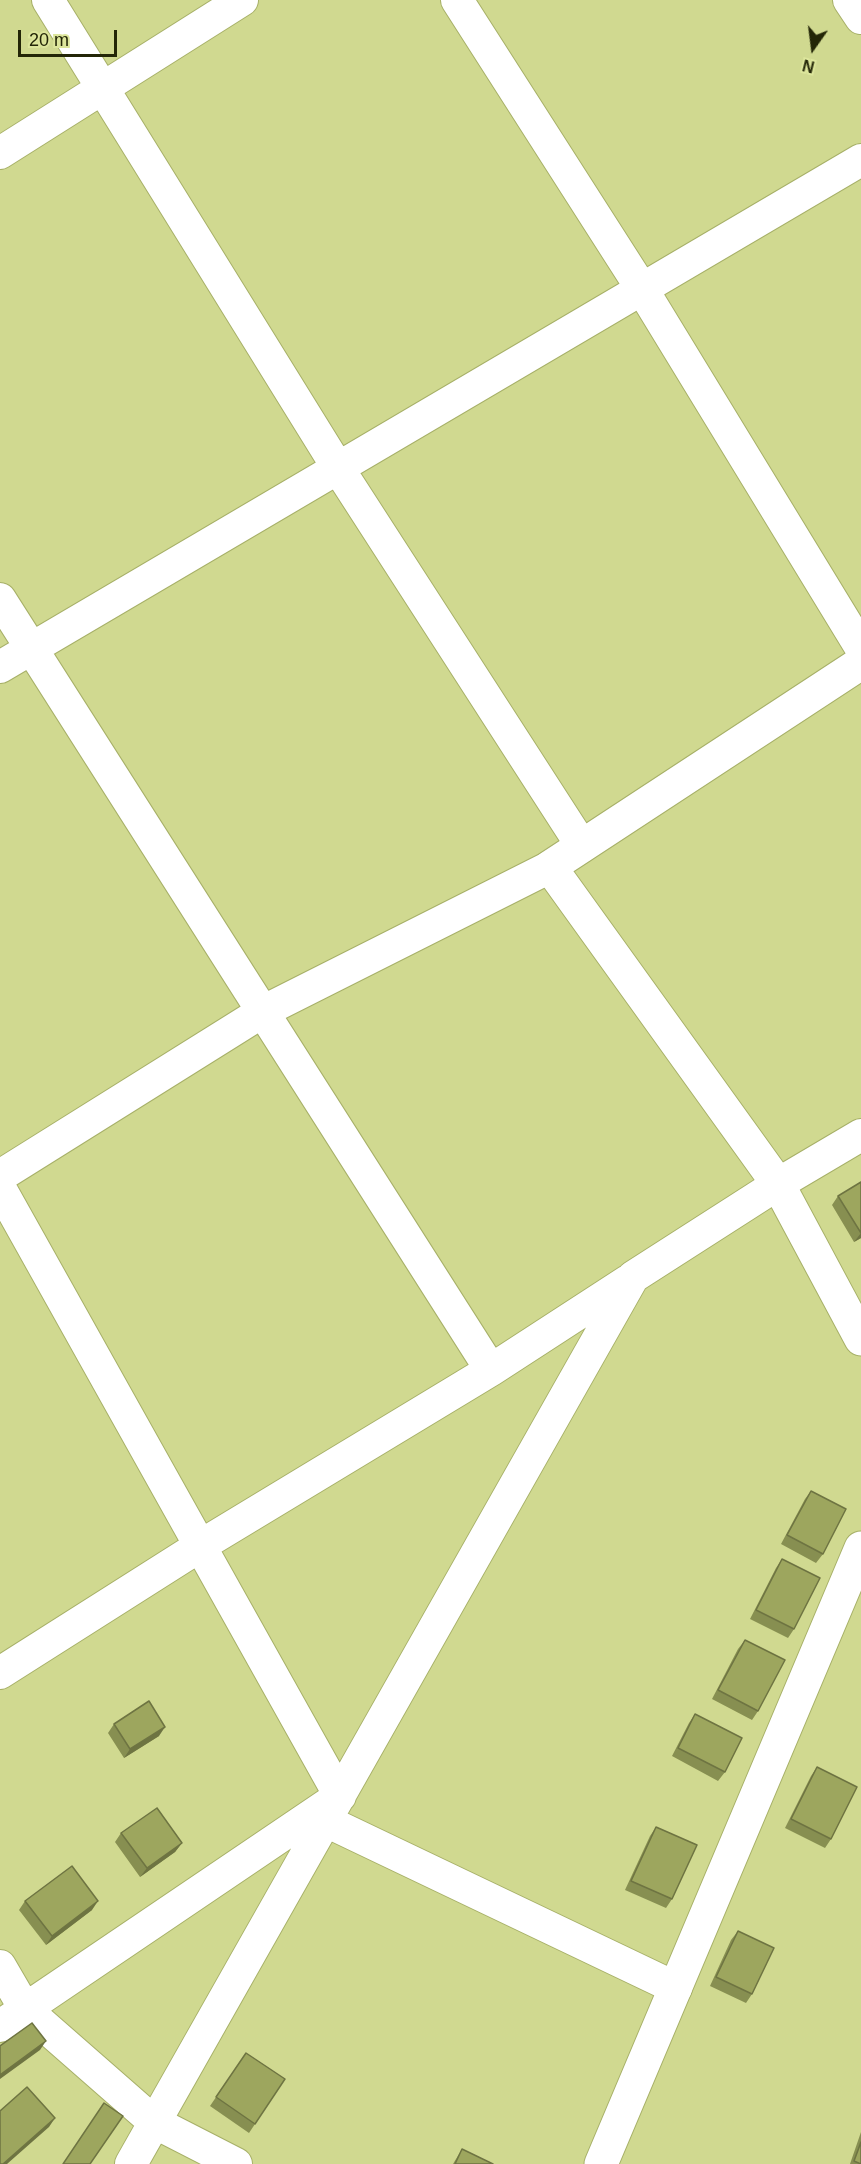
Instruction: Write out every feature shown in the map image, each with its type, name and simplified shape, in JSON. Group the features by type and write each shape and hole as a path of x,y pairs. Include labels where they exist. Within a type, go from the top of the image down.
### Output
{"main road":[{"path":"861,663 550,867 778,1184 861,1339"},
{"path":"601,2164 861,1548"}],"street":[{"path":"48,0 338,468 582,846"},
{"path":"0,153 104,90 242,0"},
{"path":"457,0 642,289 861,648"},
{"path":"849,0 861,18"},
{"path":"0,667 861,160"},
{"path":"0,599 491,1370"},
{"path":"0,1176 262,1012 550,867"},
{"path":"0,1672 200,1546 491,1370 778,1184 861,1135"},
{"path":"0,1188 200,1546 333,1808 676,1988"},
{"path":"131,2164 633,1277"},
{"path":"13,2018 333,1808"},
{"path":"0,1966 13,2018 154,2122 236,2164"}],"building":[{"path":"861,1182 861,1233 838,1196"},
{"path":"811,1491 846,1509 823,1554 787,1535"},
{"path":"782,1559 820,1578 794,1629 756,1610"},
{"path":"745,1640 785,1660 758,1711 718,1690"},
{"path":"149,1701 165,1727 130,1749 114,1724"},
{"path":"695,1714 742,1738 725,1772 678,1748"},
{"path":"817,1767 857,1787 831,1839 791,1819"},
{"path":"157,1808 182,1843 147,1868 121,1833"},
{"path":"656,1827 697,1845 672,1899 631,1881"},
{"path":"72,1866 98,1901 52,1936 25,1901"},
{"path":"738,1931 774,1948 752,1994 716,1977"},
{"path":"32,2023 46,2041 0,2075 0,2046"},
{"path":"246,2053 285,2079 255,2124 216,2097"},
{"path":"27,2087 55,2118 3,2164 0,2164 0,2111"},
{"path":"104,2103 123,2116 90,2164 63,2164"},
{"path":"861,2142 861,2164 854,2161"},
{"path":"462,2149 493,2164 455,2164"}]}
